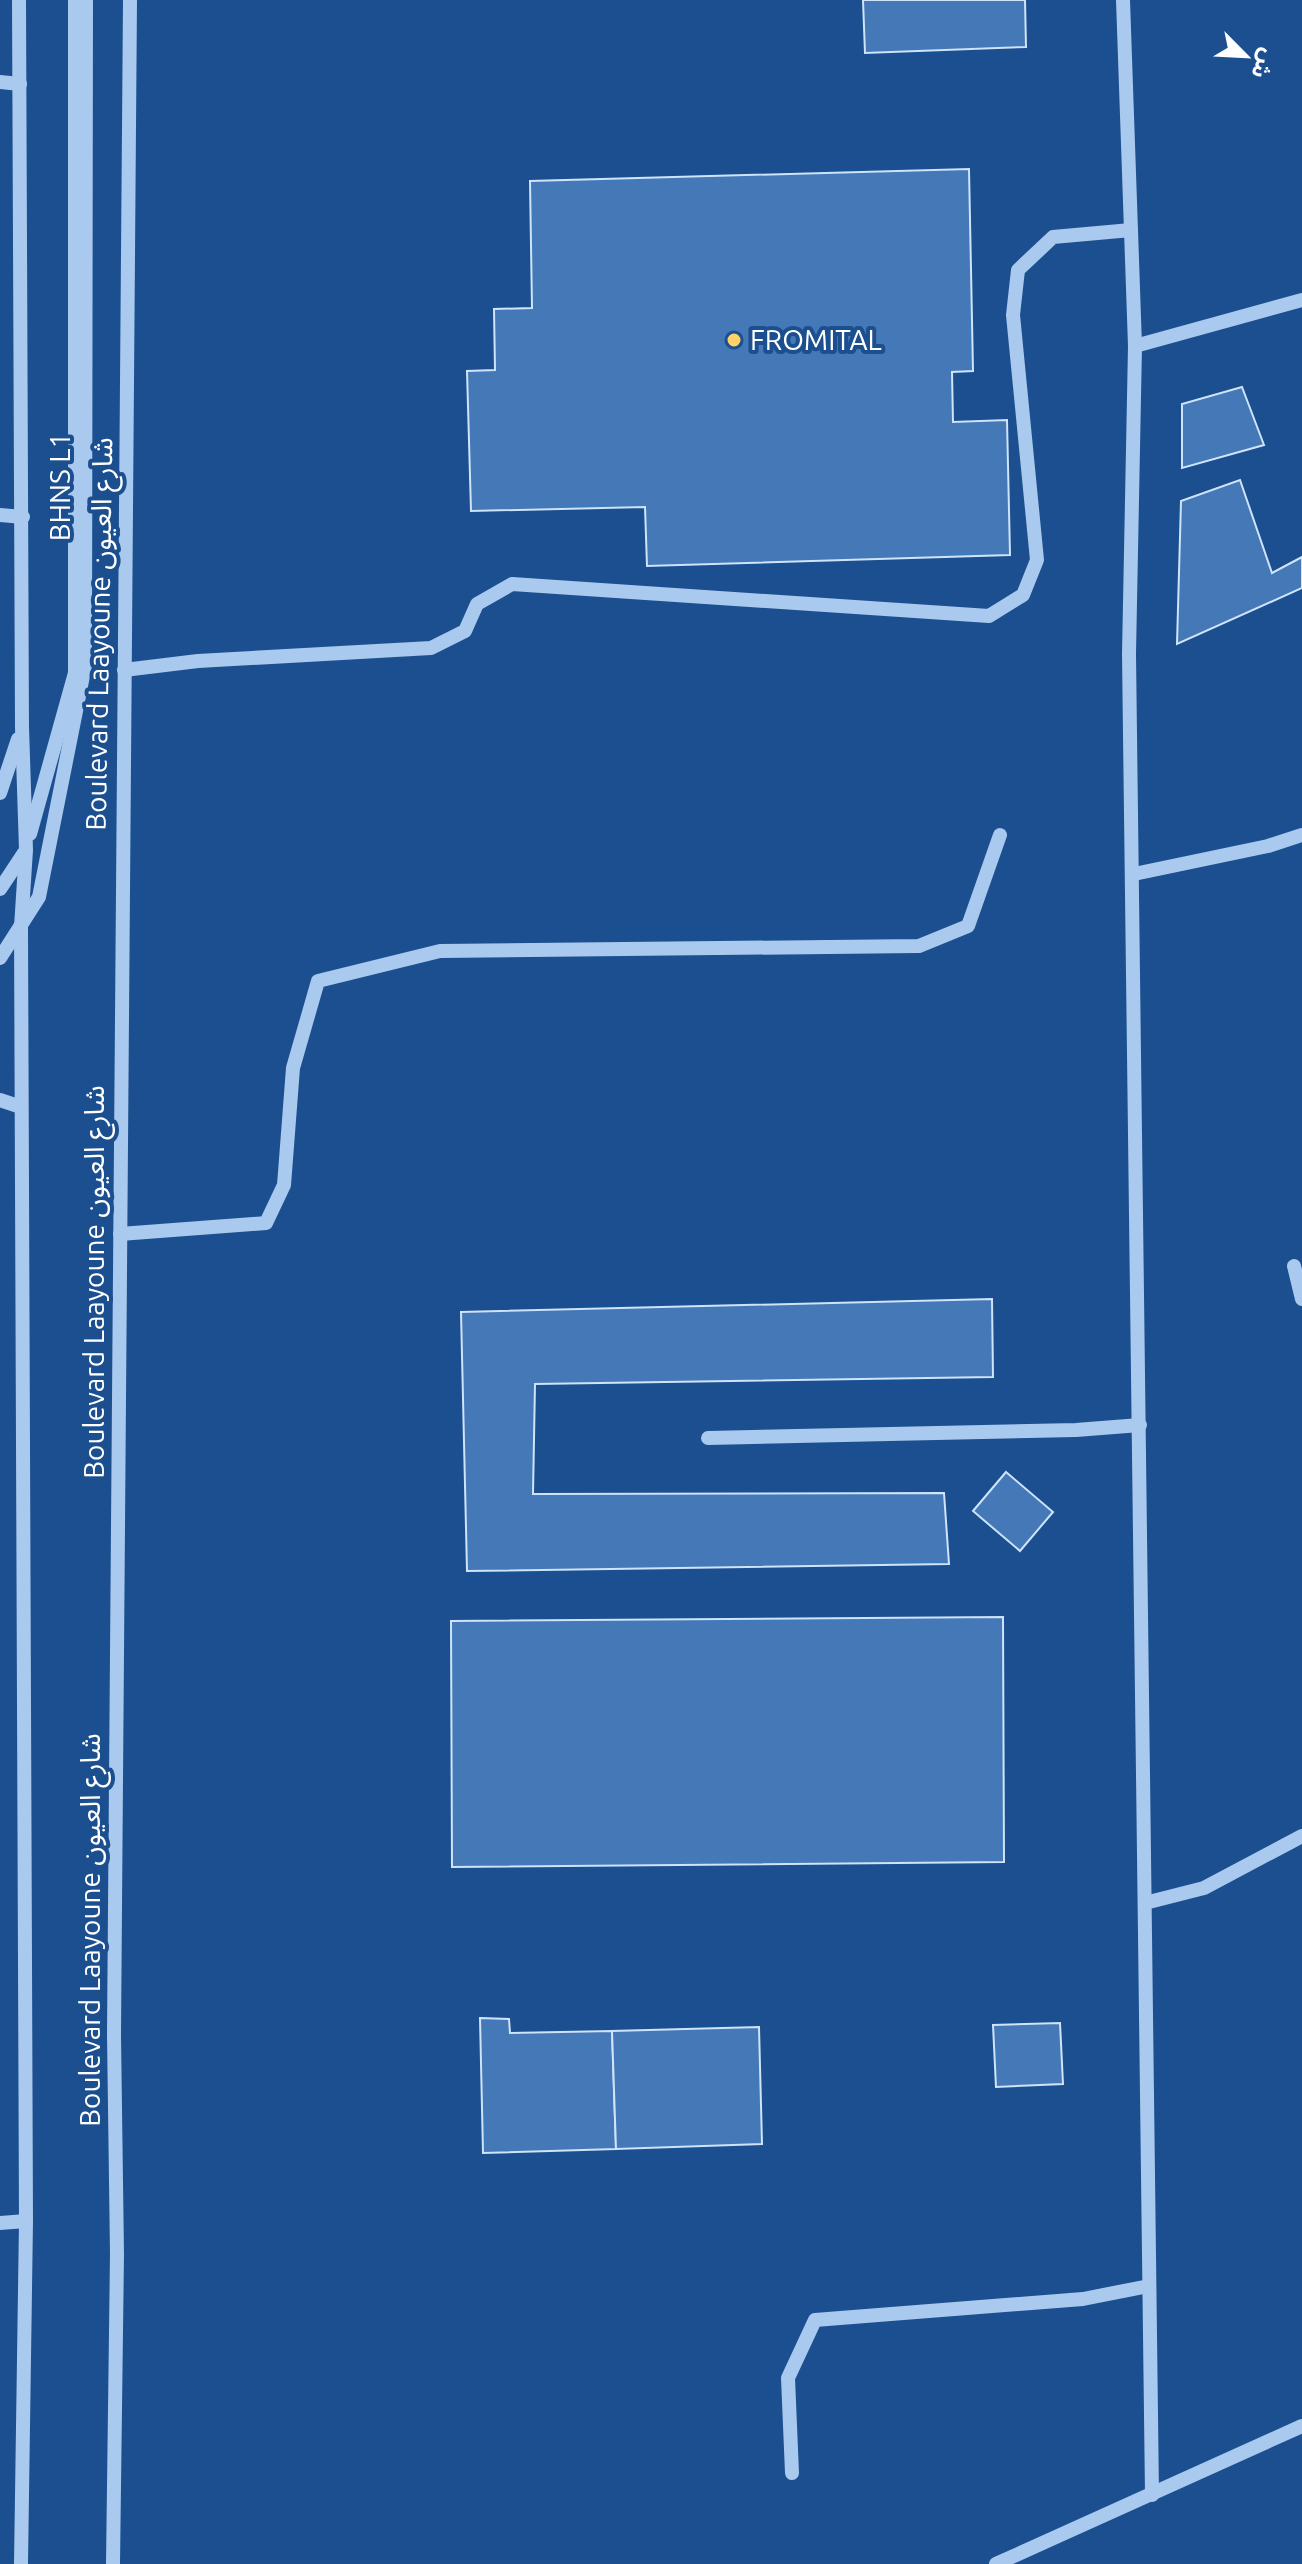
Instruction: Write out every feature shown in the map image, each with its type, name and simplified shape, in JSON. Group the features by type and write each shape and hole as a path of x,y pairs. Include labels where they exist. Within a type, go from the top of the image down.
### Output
{"street":[{"path":"19,0 22,727 26,850 21,927 26,2221 21,2564"},
{"name":"BHNS L1","path":"0,889 26,850 75,673 75,0"},
{"name":"BHNS L1","path":"0,958 39,897 85,666 86,0"},
{"name":"Boulevard Laayoune شارع العيون","path":"113,2564 117,2254 114,2019 130,0"},
{"path":"1123,0 1135,346 1129,654 1152,2495"},
{"path":"0,82 20,84"},
{"path":"124,670 198,661 431,648 465,631 477,604 512,584 989,616 1023,595 1037,560 1013,315 1018,270 1053,237 1131,230"},
{"path":"1135,346 1302,300"},
{"path":"0,515 23,517"},
{"path":"0,793 22,727"},
{"path":"120,1234 266,1223 284,1185 293,1068 318,981 440,951 919,946 968,926 1000,835"},
{"path":"1134,874 1268,846 1302,835"},
{"path":"0,1100 21,1107"},
{"path":"1294,1266 1302,1299"},
{"path":"708,1438 1076,1430 1140,1425"},
{"path":"1145,1903 1204,1888 1302,1836"},
{"path":"0,2223 26,2221"},
{"path":"792,2473 788,2378 815,2320 1083,2299 1149,2286"},
{"path":"996,2564 1302,2426"}],"building":[{"path":"863,0 1025,0 1026,47 865,53"},
{"name":"FROMITAL","path":"969,169 973,371 952,372 953,422 1007,420 1010,555 647,566 645,507 471,511 467,371 495,370 494,309 532,308 530,181"},
{"path":"1242,387 1264,445 1182,468 1182,404"},
{"path":"1240,480 1272,573 1302,557 1302,588 1177,644 1181,501"},
{"path":"992,1299 993,1377 535,1384 533,1494 944,1493 949,1564 467,1571 461,1312"},
{"path":"1006,1472 1053,1512 1020,1551 973,1511"},
{"path":"1003,1617 1004,1862 452,1867 451,1621"},
{"path":"480,2018 509,2019 510,2033 612,2031 616,2149 483,2153"},
{"path":"1060,2023 1063,2084 996,2087 993,2025"},
{"path":"759,2027 762,2144 616,2149 612,2031"}],"place":[{"name":"FROMITAL","path":"734,340"}]}
